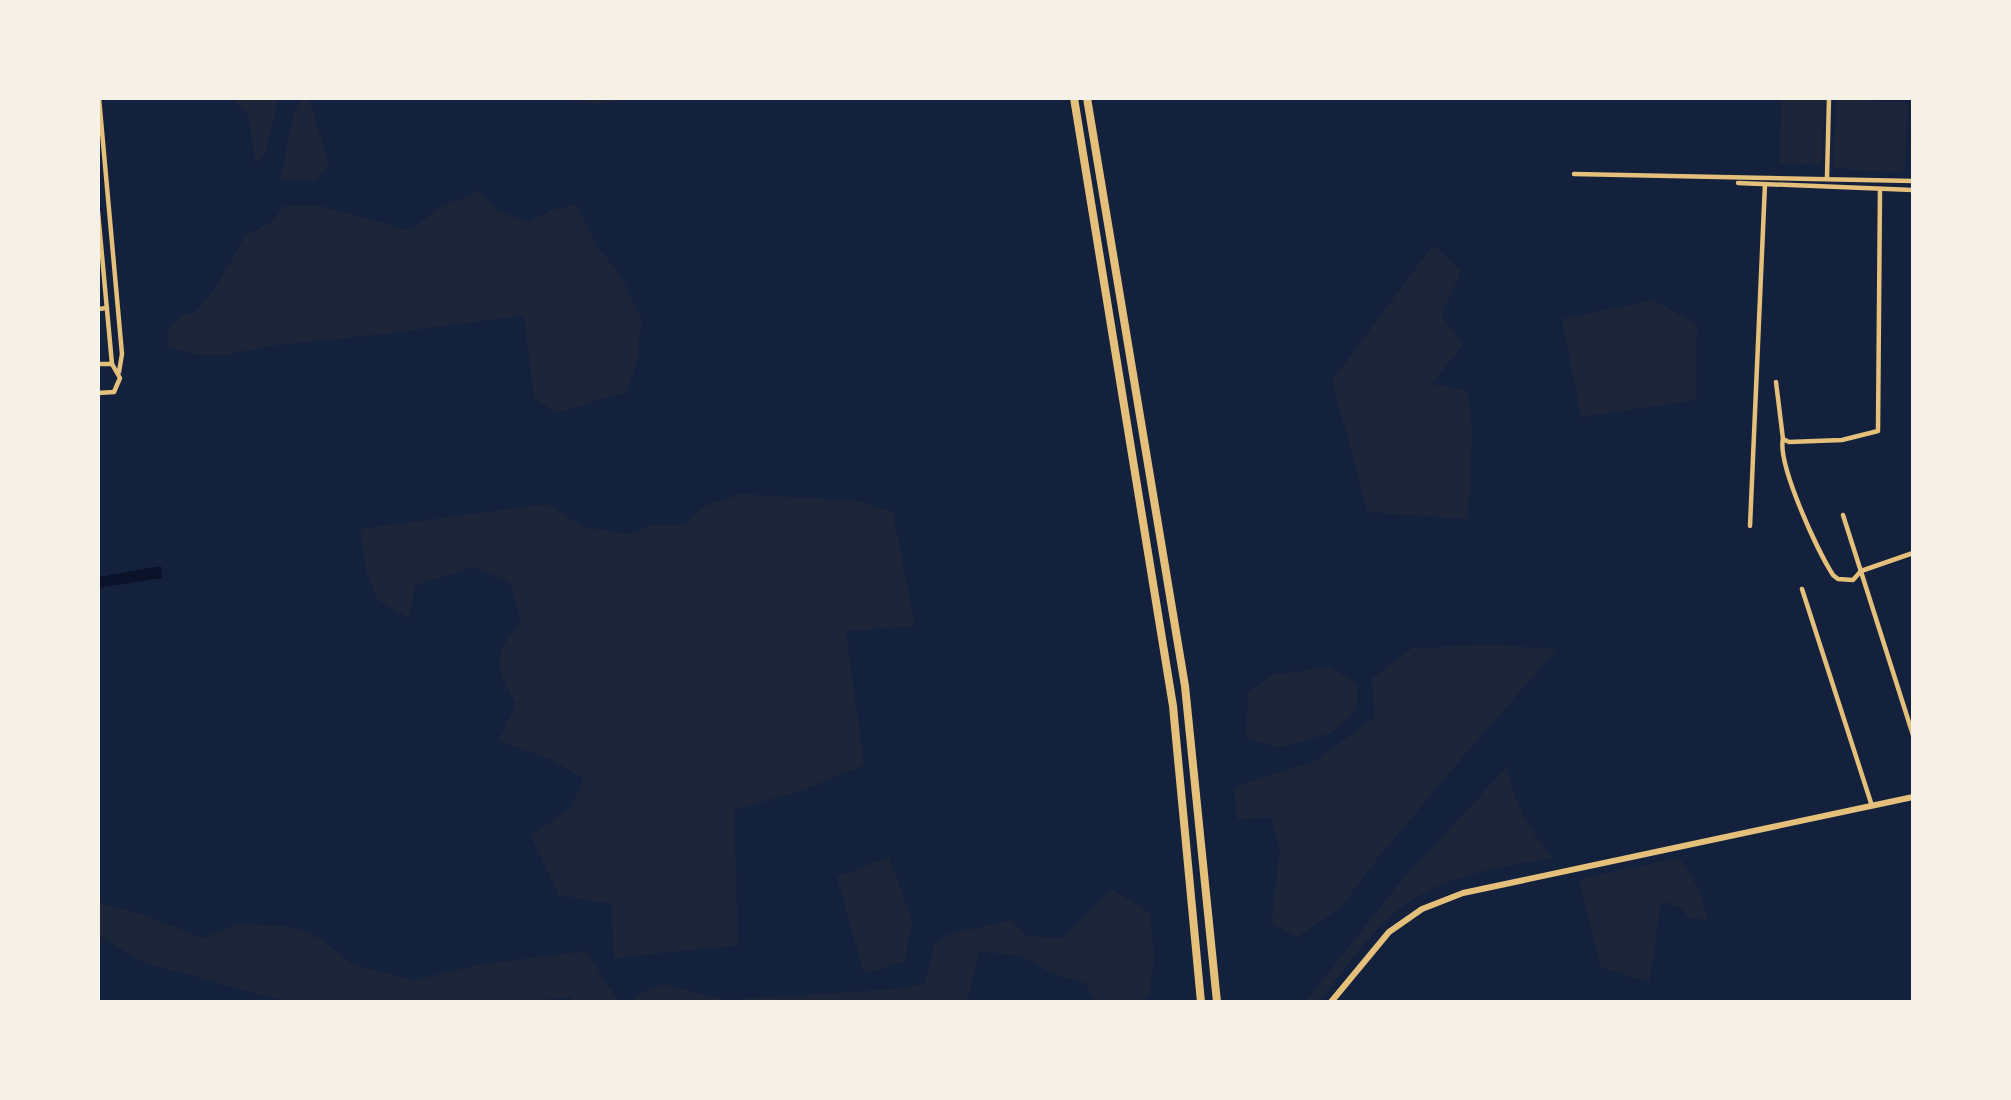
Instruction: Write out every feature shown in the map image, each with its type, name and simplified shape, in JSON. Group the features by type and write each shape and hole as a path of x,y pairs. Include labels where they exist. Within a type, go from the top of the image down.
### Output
{"highway":[{"path":"1074,98 1173,706 1200,1002"},
{"path":"1087,98 1185,686 1217,1002"}],"street":[{"path":"98,393 114,392 120,383 122,354 99,98"},
{"path":"1827,177 1829,98"},
{"path":"1574,174 1827,177 1913,181"},
{"path":"1738,183 1913,190"},
{"path":"1750,526 1765,184"},
{"path":"1783,439 1842,440 1873,434 1880,425 1876,343 1880,189"},
{"path":"98,212 112,364 119,372"},
{"path":"98,309 107,308"},
{"path":"98,364 112,364"},
{"path":"1776,382 1783,439 1782,454 1797,500 1829,568 1838,579 1853,580 1861,571 1913,552"},
{"path":"1843,515 1913,735"},
{"path":"1802,589 1872,806"},
{"path":"1331,1002 1389,932 1422,909 1462,893 1913,797"}],"shaded area":[{"path":"230,98 279,98 265,153 256,164 248,113"},
{"path":"302,98 309,98 329,164 316,180 281,179 293,115"},
{"path":"565,98 633,98 595,104"},
{"path":"1782,98 1825,98 1821,165 1779,163"},
{"path":"1837,99 1908,103 1904,173 1833,168"},
{"path":"479,191 496,209 528,223 551,210 577,204 598,248 620,274 642,319 636,366 626,392 556,413 534,398 524,315 268,346 226,355 195,354 167,347 168,330 181,316 195,313 215,288 246,235 270,223 285,206 321,206 411,231 437,209"},
{"path":"1433,245 1461,271 1441,315 1463,345 1431,384 1468,391 1472,434 1468,519 1368,512 1332,381"},
{"path":"1654,300 1697,325 1696,400 1581,417 1562,319"},
{"path":"740,494 857,501 893,512 915,626 846,631 864,765 795,793 734,809 738,945 614,958 611,904 559,895 531,836 569,809 584,779 554,761 499,740 516,704 503,679 499,661 505,644 521,620 511,583 474,567 415,585 409,618 378,600 366,570 360,529 547,504 582,526 627,535 651,525 684,525 705,506"},
{"path":"161,566 162,578 98,588 98,577"},
{"path":"1493,645 1557,649 1377,859 1342,906 1298,937 1271,923 1280,849 1271,817 1237,819 1234,787 1315,761 1375,717 1372,679 1412,648"},
{"path":"1329,667 1357,683 1357,709 1332,733 1279,747 1246,739 1248,692 1272,675"},
{"path":"1507,767 1524,815 1552,858 1475,873 1421,895 1404,905 1380,926 1319,1002 1305,1002 1401,881"},
{"path":"889,857 912,921 905,961 864,974 837,877"},
{"path":"1680,858 1699,890 1708,920 1689,918 1681,908 1662,901 1649,982 1601,967 1579,879"},
{"path":"1112,889 1150,913 1154,956 1149,997 1133,1002 1096,1002 1085,983 1051,973 1020,956 979,951 967,1002 634,1002 637,995 664,984 726,1000 899,989 925,983 934,945 949,934 1012,920 1026,936 1062,938"},
{"path":"100,903 141,914 203,938 236,924 293,927 321,939 352,964 415,980 476,965 586,951 619,1002 575,1002 569,997 523,1002 288,1002 145,963 98,935"}]}
